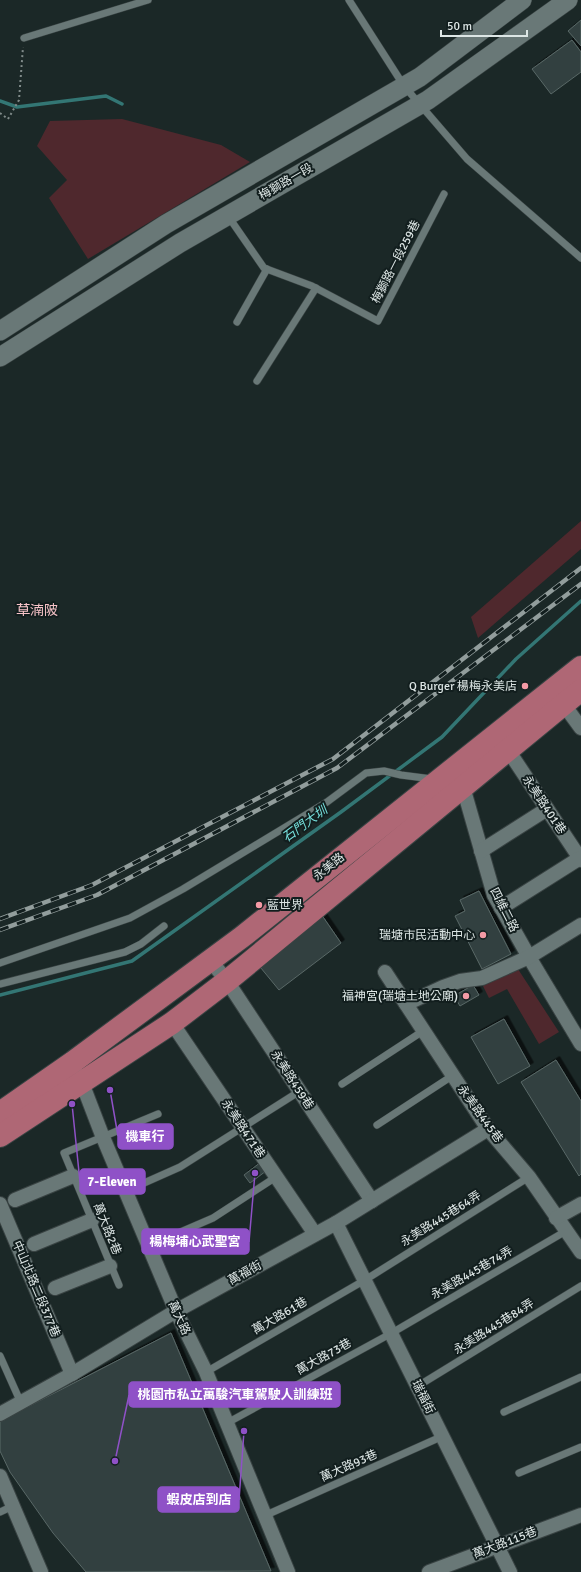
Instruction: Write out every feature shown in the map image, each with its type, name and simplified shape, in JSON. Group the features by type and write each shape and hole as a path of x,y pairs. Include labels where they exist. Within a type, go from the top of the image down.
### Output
{"main road":[{"name":"永美路","path":"0,1136 83,1083 172,1023 227,981 508,750 558,697 581,667"},
{"name":"永美路","path":"0,1113 73,1062 210,960 438,780 558,697 581,690"}],"street":[{"name":"梅獅路一段","path":"0,330 166,224 420,76 522,0"},
{"name":"梅獅路一段","path":"0,357 180,243 420,105 568,0"},
{"path":"558,697 581,728"},
{"name":"永美路401巷","path":"508,750 580,859"},
{"path":"438,780 462,787"},
{"name":"四維二路","path":"462,787 494,895 581,1044"},
{"path":"481,851 547,809"},
{"path":"502,908 580,859"},
{"path":"406,1004 460,981 482,978 529,957 581,925"},
{"name":"永美路459巷","path":"210,960 227,981 372,1200"},
{"name":"永美路445巷","path":"385,972 488,1129 529,1177 581,1252"},
{"name":"永美路471巷","path":"172,1023 315,1234"},
{"name":"萬大路","path":"73,1062 83,1083 102,1135 148,1246 176,1312 206,1372 288,1572"},
{"name":"萬福街","path":"0,1414 72,1374 176,1312 336,1223 488,1129"},
{"path":"15,1200 73,1176"},
{"name":"中山北路二段377巷","path":"0,1204 4,1227 72,1374"},
{"path":"556,1218 581,1204"},
{"path":"34,1244 92,1220"},
{"name":"瑞福街","path":"336,1223 390,1334 418,1386 510,1572"},
{"path":"55,1288 110,1266"},
{"path":"0,1476 41,1572"},
{"name":"萬大路115巷","path":"429,1572 581,1515"}],"lane":[{"path":"24,38 148,0"},
{"path":"349,0 404,86 467,158 581,258"},
{"name":"梅獅路一段259巷","path":"228,216 264,268 316,288 378,321 444,194"},
{"path":"237,322 267,269"},
{"path":"256,381 316,288"},
{"path":"0,963 130,918 183,889 327,802 366,773 388,772 401,776 438,780"},
{"path":"0,984 125,952 141,944 164,926"},
{"path":"342,1084 423,1031"},
{"path":"377,1125 452,1076"},
{"path":"126,1190 180,1167 300,1091"},
{"path":"102,1135 158,1114"},
{"name":"萬大路2巷","path":"102,1135 64,1153 119,1285"},
{"path":"148,1246 213,1218 276,1177"},
{"name":"永美路445巷64弄","path":"365,1280 529,1177"},
{"name":"永美路445巷74弄","path":"390,1334 566,1231"},
{"name":"萬大路61巷","path":"206,1372 365,1280"},
{"name":"永美路445巷84弄","path":"418,1386 581,1286"},
{"name":"萬大路73巷","path":"227,1423 390,1334"},
{"path":"0,1356 21,1402"},
{"path":"504,1412 581,1377"},
{"name":"萬大路93巷","path":"264,1516 443,1436"},
{"path":"518,1473 581,1446"},
{"path":"0,1512 13,1506"}],"path":[{"path":"0,113 8,118 19,100 24,38"}],"shaded area":[{"path":"122,119 221,145 250,162 88,259 49,198 67,180 37,146 50,121"},
{"path":"581,521 581,549 478,638 471,617"},
{"path":"516,966 559,1032 539,1044 507,989 489,998 483,986"}],"building":[{"path":"581,20 581,46 568,31"},
{"path":"572,40 581,52 581,72 551,94 532,69"},
{"name":"瑞塘市民活動中心","path":"479,891 511,954 482,969 455,916 465,911 460,900"},
{"path":"319,911 341,943 279,990 256,962"},
{"name":"福神宮(瑞塘土地公廟)","path":"473,985 479,995 460,1006 454,996"},
{"path":"504,1019 530,1066 498,1084 471,1037"},
{"path":"556,1060 581,1101 581,1174 579,1176 521,1082"},
{"path":"261,1162 266,1171 250,1183 244,1175"},
{"path":"171,1333 271,1571 86,1572 53,1533 10,1472 0,1451 0,1421"}],"waterway":[{"path":"0,101 17,107 106,96 122,104"},
{"name":"石門大圳","path":"0,995 132,961 341,812 442,737 516,659 581,601"}],"railway":[{"path":"0,919 92,885 333,759 581,568"},
{"path":"0,930 97,895 337,768 581,584"}],"place":[{"name":"Q Burger 楊梅永美店","path":"525,686"},
{"name":"藍世界","path":"259,905"},
{"name":"瑞塘市民活動中心","path":"483,935"},
{"name":"福神宮(瑞塘土地公廟)","path":"466,996"},
{"name":"機車行","path":"110,1090"},
{"name":"7-Eleven","path":"72,1104"},
{"name":"楊梅埔心武聖宮","path":"255,1173"},
{"name":"蝦皮店到店","path":"244,1431"},
{"name":"桃園市私立萬駿汽車駕駛人訓練班","path":"115,1461"}],"district":[{"name":"草湳陂","path":"37,610"}]}
